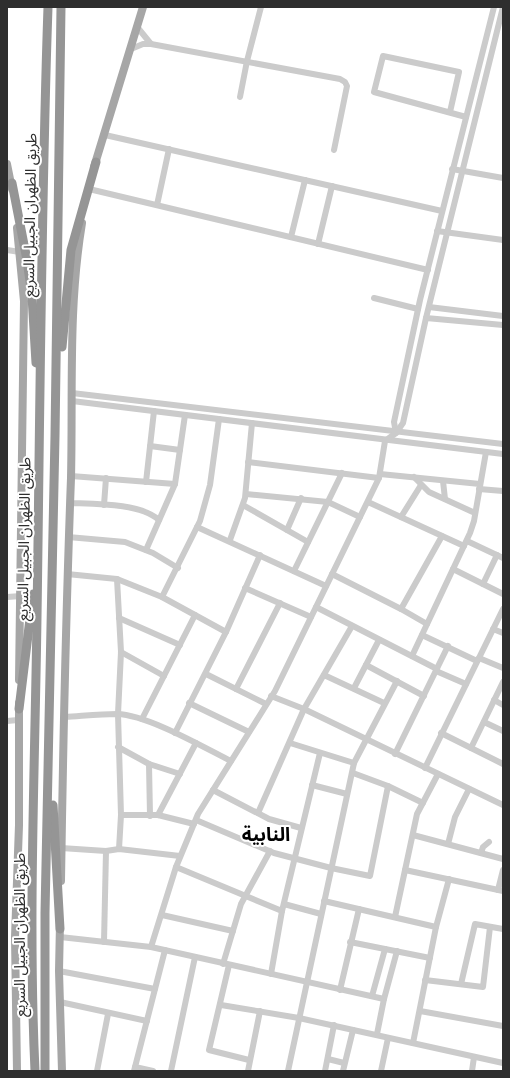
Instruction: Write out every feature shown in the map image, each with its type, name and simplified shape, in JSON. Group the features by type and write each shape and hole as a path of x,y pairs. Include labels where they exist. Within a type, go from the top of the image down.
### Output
{"highway":[{"name":"طريق الظهران الجبيل السريع","path":"35,1071 32,951 40,406 48,7"},
{"name":"طريق الظهران الجبيل السريع","path":"45,1071 44,974 62,7"},
{"path":"55,436 65,303 71,250 96,162"},
{"path":"12,183 27,260 32,296 32,323 40,406"},
{"path":"19,709 38,545"},
{"path":"49,742 60,933"}],"main road":[{"path":"62,1071 59,971 65,717 66,574 71,476 72,397 77,268 82,220 89,189 138,28 142,7"},
{"path":"7,164 12,183 24,301 21,596 18,720 19,826 15,937 17,1071"}],"street":[{"path":"240,97 247,61 261,7"},
{"path":"396,433 394,422 418,309 494,7"},
{"path":"151,947 176,867 195,822 271,696 316,608 380,476 385,441 396,433 403,423 426,318 503,7"},
{"path":"138,28 151,44"},
{"path":"131,49 143,44 151,44 333,76 345,82 346,86 346,94 334,150"},
{"path":"450,112 459,72 383,56 374,92 466,117"},
{"path":"105,135 442,211"},
{"path":"157,205 170,149"},
{"path":"452,170 503,178"},
{"path":"291,237 305,180"},
{"path":"318,244 332,186"},
{"path":"89,189 428,270"},
{"path":"437,231 503,240"},
{"path":"7,250 20,252"},
{"path":"374,298 418,309"},
{"path":"429,307 503,316"},
{"path":"426,318 503,325"},
{"path":"72,397 137,401 396,433 503,444"},
{"path":"72,397 154,412 503,454"},
{"path":"137,401 137,409"},
{"path":"146,482 154,412"},
{"path":"146,550 175,484 185,415"},
{"path":"162,597 178,568 197,527 210,485 219,419"},
{"path":"230,540 246,494 252,423"},
{"path":"150,446 180,450"},
{"path":"412,656 465,543 475,513 486,452"},
{"path":"248,462 342,473 444,481 503,491"},
{"path":"294,571 342,473"},
{"path":"71,476 175,484"},
{"path":"104,505 106,478"},
{"path":"414,478 429,492 475,513"},
{"path":"444,481 445,499"},
{"path":"400,517 421,485"},
{"path":"246,494 300,498 328,502 360,517"},
{"path":"287,530 300,498"},
{"path":"70,502 120,507 152,514 159,520"},
{"path":"368,502 442,536 500,556 483,584"},
{"path":"242,505 308,542"},
{"path":"197,527 230,540 326,586"},
{"path":"401,609 442,536"},
{"path":"68,537 125,542 146,550 178,568"},
{"path":"175,733 189,703 206,674 260,555"},
{"path":"453,569 503,594"},
{"path":"66,574 117,578 162,597 226,632"},
{"path":"332,574 427,624"},
{"path":"117,578 121,652 118,714 120,815 119,849"},
{"path":"245,588 311,617"},
{"path":"7,597 21,596"},
{"path":"236,689 280,603"},
{"path":"316,608 466,684"},
{"path":"425,768 503,609"},
{"path":"142,719 195,615"},
{"path":"119,618 180,645"},
{"path":"258,813 304,709 352,626"},
{"path":"493,629 503,633"},
{"path":"422,635 503,668"},
{"path":"354,688 379,640"},
{"path":"395,754 448,646"},
{"path":"121,652 164,676"},
{"path":"366,665 424,696"},
{"path":"206,674 266,704"},
{"path":"324,675 354,688 384,704"},
{"path":"288,1071 354,763 367,741 384,704 397,681"},
{"path":"471,748 503,682"},
{"path":"271,696 304,709 367,741 503,805"},
{"path":"494,700 503,705"},
{"path":"189,703 249,732"},
{"path":"65,717 118,714 142,719 196,743 231,762"},
{"path":"7,721 18,720"},
{"path":"484,722 503,731"},
{"path":"441,733 503,764"},
{"path":"158,815 196,743"},
{"path":"290,743 354,763"},
{"path":"118,748 149,764 180,774"},
{"path":"271,974 282,910 296,858 301,828 320,753"},
{"path":"149,764 150,816"},
{"path":"353,772 388,786 423,803"},
{"path":"395,917 417,814 438,774"},
{"path":"312,785 347,794"},
{"path":"120,815 158,815 195,822 270,851 331,868 370,876 388,786"},
{"path":"448,844 455,817 469,789"},
{"path":"213,790 269,819 301,828"},
{"path":"413,835 503,858"},
{"path":"481,853 483,846 489,842"},
{"path":"62,848 106,851 119,849 180,856"},
{"path":"104,942 106,851"},
{"path":"249,1060 209,1050 221,1005 226,964 241,904 270,851"},
{"path":"176,867 282,910"},
{"path":"405,870 501,890 503,870"},
{"path":"412,1043 420,1011 436,927 449,879"},
{"path":"324,901 436,927"},
{"path":"284,904 321,914"},
{"path":"340,990 359,908"},
{"path":"162,915 233,932"},
{"path":"461,984 475,924 503,929"},
{"path":"425,980 484,987 490,927"},
{"path":"60,933 104,942 151,947 384,999"},
{"path":"350,942 430,958"},
{"path":"372,996 385,949"},
{"path":"153,1071 135,1069 165,950"},
{"path":"377,1034 384,999 398,951"},
{"path":"171,1071 195,957"},
{"path":"59,971 155,989"},
{"path":"60,1002 108,1014 147,1021"},
{"path":"221,1005 300,1018 503,1063"},
{"path":"420,1011 503,1026"},
{"path":"248,1071 249,1060 260,1012"},
{"path":"97,1071 108,1014"},
{"path":"325,1071 334,1025"},
{"path":"343,1071 353,1030"},
{"path":"382,1071 388,1038"},
{"path":"472,1071 474,1057"},
{"path":"328,1059 344,1063"}],"district":[{"name":"النابية","path":"266,835"}]}
